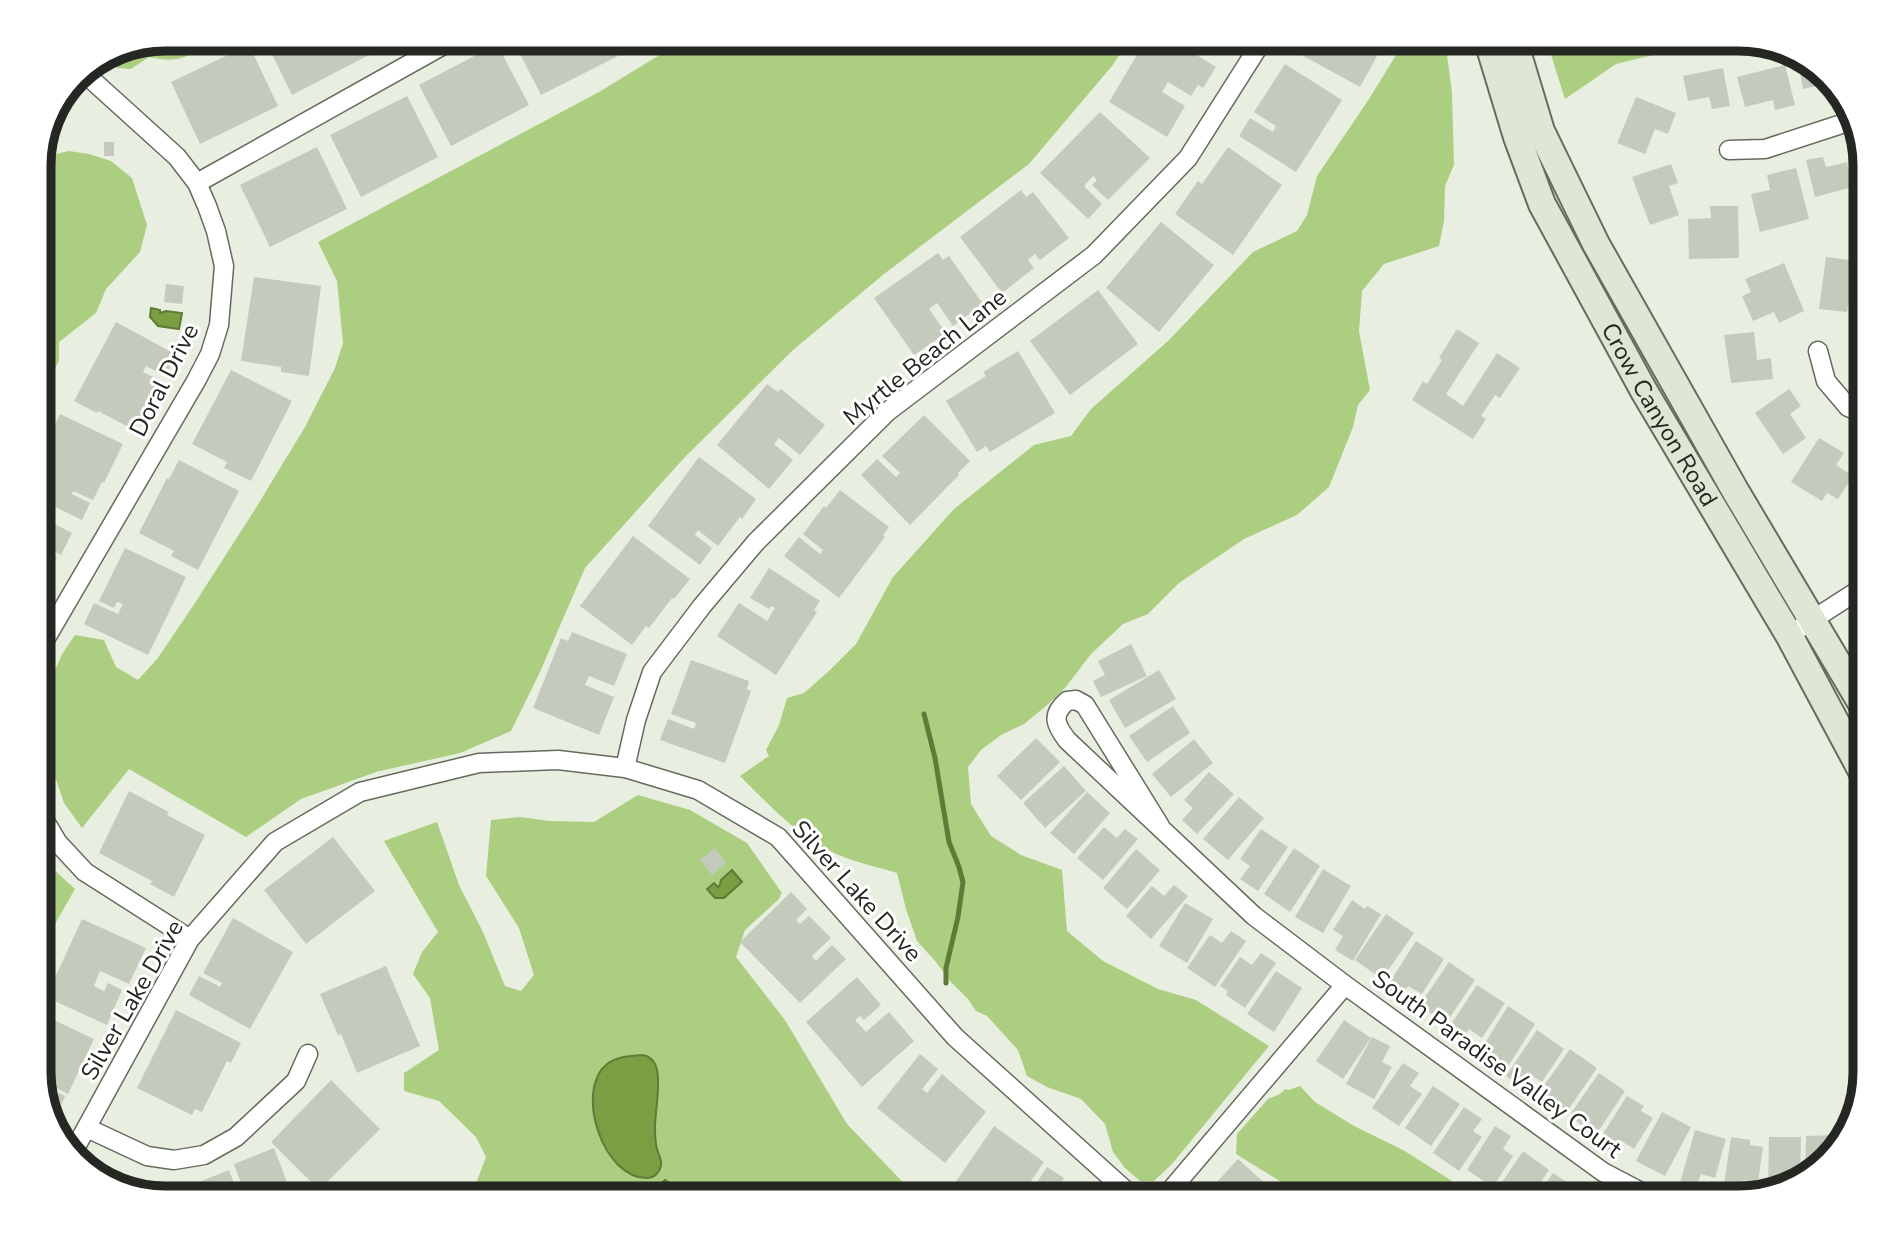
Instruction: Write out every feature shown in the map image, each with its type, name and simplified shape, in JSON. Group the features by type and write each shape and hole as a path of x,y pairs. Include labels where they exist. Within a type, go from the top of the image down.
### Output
{"main road":[{"name":"Crow Canyon Road","path":"1491,51 1517,137 1542,204 1644,391 1789,635 1853,753"},
{"name":"Crow Canyon Road","path":"1517,51 1541,131 1595,244 1736,492 1853,687"}],"street":[{"path":"197,183 433,51"},
{"name":"Myrtle Beach Lane","path":"625,768 636,720 652,672 702,606 756,542 887,412 1094,255 1188,158 1256,51"},
{"name":"Doral Drive","path":"51,630 190,393 210,354 219,325 223,265 216,230 197,183 177,157 90,78"},
{"path":"1729,150 1765,149 1846,123"},
{"path":"1818,351 1826,381 1848,407 1853,409"},
{"path":"1789,635 1853,594"},
{"path":"1076,700 1085,705 1160,825 1067,740 1058,727 1056,716 1067,701 1076,700"},
{"name":"Silver Lake Drive","path":"77,1145 190,939 275,842 360,792 479,763 558,760 625,768 698,790 778,837 955,1037 1120,1186"},
{"name":"South Paradise Valley Court","path":"1160,825 1192,859 1254,916 1603,1172 1630,1186"},
{"path":"51,831 58,843 85,872 190,939"},
{"path":"1175,1186 1345,985"},
{"path":"87,1128 147,1156 174,1160 204,1155 236,1137 296,1081 308,1054"}],"shaded area":[{"path":"194,51 169,60 149,57 131,69 117,68 114,63 149,52"},
{"path":"666,51 1122,51 1029,164 884,274 793,350 684,458 585,568 511,731 460,753 376,772 301,799 246,837 129,769 82,828 64,803 51,765 51,680 62,654 75,635 104,640 116,667 138,680 157,659 254,511 305,427 335,368 343,343 337,281 318,242 599,92"},
{"path":"1399,51 1447,51 1452,93 1454,165 1445,186 1444,221 1439,246 1384,264 1362,291 1359,331 1370,390 1358,405 1353,427 1329,487 1297,515 1244,539 1179,583 1148,614 1123,624 1091,654 1065,688 1046,706 1024,724 1001,735 981,750 968,767 971,804 991,836 1021,855 1062,870 1067,931 1103,961 1158,989 1196,1000 1269,1046 1172,1164 1154,1181 1140,1181 1125,1168 1113,1152 1105,1124 1081,1099 1047,1087 1027,1076 1018,1050 987,1016 976,1011 917,941 897,873 850,859 815,842 788,823 740,776 769,756 766,750 779,725 787,698 804,693 856,644 893,577 954,509 1034,445 1071,436 1091,409 1168,341 1253,252 1297,231 1307,215 1317,176"},
{"path":"1550,51 1669,51 1616,64 1565,99"},
{"path":"69,151 111,161 132,178 147,225 140,252 106,289 96,313 59,342 59,361 51,375 51,157"},
{"path":"151,308 160,310 160,313 182,313 179,329 158,326 150,317"},
{"path":"638,795 690,810 747,843 782,893 778,900 745,930 736,957 785,1020 847,1124 906,1186 475,1186 486,1157 476,1137 439,1101 404,1091 404,1073 439,1050 430,998 413,974 422,952 438,932 384,841 437,822 459,885 483,932 505,986 521,991 534,975 519,928 486,876 491,820 520,817 594,822"},
{"path":"51,867 75,889 51,931"},
{"path":"732,870 742,882 724,898 715,898 707,889 714,883 718,887 721,880"},
{"path":"643,1055 654,1062 658,1078 655,1135 661,1163 657,1174 648,1178 632,1175 618,1165 607,1150 598,1132 593,1093 597,1076 607,1064 620,1058"},
{"path":"1300,1086 1315,1102 1354,1126 1403,1150 1459,1186 1288,1186 1236,1154 1237,1134 1268,1099 1285,1089"},
{"path":"665,1180 675,1186 658,1186"}],"building":[{"path":"236,51 252,51 278,106 200,144 171,82"},
{"path":"270,51 367,51 369,55 292,95"},
{"path":"484,51 501,51 529,105 451,146 419,85"},
{"path":"519,51 616,51 618,56 541,95"},
{"path":"1139,51 1190,51 1216,67 1203,88 1198,85 1191,96 1168,82 1162,92 1185,106 1167,137 1109,102"},
{"path":"1299,51 1380,51 1360,87 1298,53"},
{"path":"1285,64 1342,100 1296,172 1239,136 1250,118 1273,132 1276,126 1254,112"},
{"path":"1785,65 1795,105 1775,110 1773,100 1745,107 1737,77"},
{"path":"1723,68 1730,106 1712,109 1709,97 1688,101 1683,76"},
{"path":"1799,68 1821,85 1803,89"},
{"path":"407,96 438,157 361,197 330,135"},
{"path":"1636,97 1676,113 1668,134 1655,129 1645,154 1617,143"},
{"path":"1100,112 1150,158 1108,200 1092,185 1097,180 1093,176 1084,186 1102,204 1088,219 1040,173"},
{"path":"104,142 114,142 114,156 104,156"},
{"path":"317,147 347,209 270,247 240,185"},
{"path":"1228,147 1282,185 1233,255 1175,214 1198,181 1202,184"},
{"path":"1823,157 1826,167 1847,162 1853,187 1815,197 1806,160"},
{"path":"1671,164 1678,183 1669,186 1679,215 1650,225 1632,177"},
{"path":"1796,168 1809,219 1760,232 1751,194 1770,190 1767,175"},
{"path":"1021,190 1026,197 1033,192 1069,238 1040,260 1035,254 1028,260 1034,268 1002,293 960,237"},
{"path":"1710,206 1738,206 1739,258 1689,259 1688,219 1711,218"},
{"path":"1161,222 1214,265 1159,332 1106,288"},
{"path":"938,253 943,260 949,256 983,304 953,326 937,303 929,309 946,333 914,355 874,298"},
{"path":"1826,257 1853,260 1853,300 1849,300 1847,312 1819,309"},
{"path":"1784,263 1804,311 1779,323 1774,312 1753,321 1742,296 1751,292 1745,279"},
{"path":"254,277 321,286 309,376 281,372 281,367 241,361"},
{"path":"166,284 184,286 182,304 164,302"},
{"path":"1098,290 1138,344 1070,395 1030,341"},
{"path":"116,322 177,355 165,376 146,366 143,372 161,381 134,430 74,401"},
{"path":"1457,329 1479,343 1446,394 1463,406 1497,353 1520,368 1500,398 1495,395 1481,416 1486,419 1473,439 1412,400 1423,381 1427,384"},
{"path":"1754,332 1757,360 1771,358 1773,379 1731,383 1724,335"},
{"path":"1018,351 1055,413 990,452 986,446 977,452 946,401 986,376 983,372"},
{"path":"231,370 292,401 251,481 224,468 227,462 192,444"},
{"path":"767,384 778,392 781,389 825,425 800,455 779,438 774,444 793,460 769,489 717,445"},
{"path":"1789,389 1801,406 1790,414 1806,438 1783,454 1755,413"},
{"path":"60,414 123,444 93,500 73,491 72,494 90,503 82,520 51,505 51,433"},
{"path":"924,415 970,461 910,525 861,475 877,459 896,477 900,473 882,456"},
{"path":"1819,438 1844,453 1836,465 1853,476 1838,499 1827,493 1822,501 1791,482"},
{"path":"699,457 756,499 718,546 698,530 695,535 712,548 700,565 648,526"},
{"path":"179,460 239,491 198,570 171,556 174,551 139,533"},
{"path":"840,490 889,527 883,535 885,537 839,598 784,556 799,537 820,554 823,550 803,534"},
{"path":"51,522 72,533 61,555 51,550"},
{"path":"633,536 690,579 632,645 580,606"},
{"path":"125,548 186,577 148,655 84,624 94,603 118,614 123,604 117,602 114,608 99,601"},
{"path":"51,554 57,557 51,569"},
{"path":"769,568 820,601 814,610 817,612 776,675 717,636 739,603 767,621 775,608 771,606 769,609 750,598"},
{"path":"572,632 627,654 614,686 589,676 585,685 614,697 599,735 533,708 561,638 568,641"},
{"path":"1131,644 1147,676 1101,697 1093,681 1105,675 1098,661"},
{"path":"691,660 749,681 747,689 751,691 725,763 660,740 668,719 694,729 696,723 671,714"},
{"path":"1159,670 1176,699 1125,728 1109,700"},
{"path":"1173,706 1190,733 1147,762 1129,736"},
{"path":"1036,738 1060,762 1021,800 997,776"},
{"path":"1194,739 1213,763 1171,797 1152,774"},
{"path":"1064,766 1086,791 1045,828 1023,803"},
{"path":"1209,772 1234,794 1197,834 1182,820 1193,808 1184,800"},
{"path":"129,791 205,835 174,897 150,884 152,881 99,853"},
{"path":"1087,792 1110,813 1074,854 1050,833"},
{"path":"1239,797 1264,818 1228,860 1203,839"},
{"path":"1104,827 1117,838 1125,829 1138,839 1103,880 1077,858"},
{"path":"1261,829 1288,847 1258,891 1240,879 1250,866 1240,859"},
{"path":"333,837 375,891 306,944 264,890"},
{"path":"715,848 726,863 712,875 700,860"},
{"path":"1294,848 1320,866 1290,912 1264,894"},
{"path":"1136,849 1160,870 1127,909 1103,888"},
{"path":"1323,869 1351,886 1323,933 1295,917"},
{"path":"1174,885 1188,896 1151,939 1126,916 1152,886 1164,896"},
{"path":"791,892 807,909 796,920 800,924 809,916 831,938 812,956 816,961 832,945 846,959 800,1003 740,942"},
{"path":"1352,900 1365,909 1367,906 1381,914 1353,961 1335,950 1343,936 1333,930"},
{"path":"1185,903 1213,919 1187,963 1159,946"},
{"path":"1386,914 1414,933 1382,979 1355,960"},
{"path":"233,918 293,952 250,1029 189,995 199,976 220,987 222,983 203,973"},
{"path":"82,919 146,948 129,984 100,971 94,986 104,991 108,983 122,990 107,1025 51,999 51,986"},
{"path":"1231,931 1246,941 1215,987 1187,968 1210,935 1222,943"},
{"path":"1416,941 1444,959 1422,994 1408,986 1401,997 1386,988"},
{"path":"1261,953 1276,963 1245,1008 1226,995 1228,991 1220,986 1240,957 1252,965"},
{"path":"1449,962 1475,980 1446,1023 1419,1006"},
{"path":"386,966 420,1046 357,1073 320,994"},
{"path":"1276,971 1302,988 1274,1032 1247,1014"},
{"path":"857,977 881,1005 864,1020 860,1016 855,1020 866,1032 889,1012 914,1041 862,1087 806,1022"},
{"path":"1477,985 1505,1003 1482,1038 1469,1029 1461,1042 1446,1032"},
{"path":"1508,1006 1535,1024 1507,1068 1480,1051"},
{"path":"176,1010 241,1043 231,1063 227,1061 202,1112 195,1109 192,1115 137,1088"},
{"path":"51,1019 94,1039 68,1094 52,1086"},
{"path":"1344,1020 1371,1038 1343,1079 1316,1061"},
{"path":"1537,1030 1564,1049 1542,1082 1529,1074 1521,1086 1506,1076"},
{"path":"1372,1037 1390,1046 1382,1062 1392,1067 1374,1099 1346,1084"},
{"path":"1570,1049 1597,1068 1566,1113 1538,1094"},
{"path":"920,1054 938,1069 922,1089 927,1093 942,1074 986,1112 945,1163 877,1108"},
{"path":"1403,1063 1419,1073 1410,1086 1422,1094 1399,1126 1372,1108"},
{"path":"1599,1073 1625,1091 1596,1135 1569,1116"},
{"path":"331,1080 380,1129 323,1186 315,1186 271,1142"},
{"path":"1433,1086 1460,1104 1431,1146 1405,1128"},
{"path":"53,1090 65,1096 58,1112"},
{"path":"1627,1096 1644,1106 1641,1111 1653,1118 1634,1149 1620,1140 1612,1152 1597,1143"},
{"path":"1464,1107 1482,1119 1473,1131 1482,1137 1459,1171 1433,1153"},
{"path":"1662,1112 1691,1127 1665,1176 1636,1161"},
{"path":"994,1126 1044,1162 1028,1186 960,1186 955,1183"},
{"path":"1495,1126 1511,1136 1503,1149 1513,1156 1494,1186 1467,1170"},
{"path":"1695,1130 1726,1139 1715,1178 1701,1174 1697,1186 1680,1183"},
{"path":"1834,1135 1825,1148 1805,1165 1806,1136"},
{"path":"1731,1137 1750,1140 1750,1145 1763,1147 1758,1182 1743,1180 1742,1186 1724,1186"},
{"path":"1769,1137 1801,1137 1800,1169 1768,1182"},
{"path":"274,1148 288,1186 242,1186 234,1164"},
{"path":"1523,1151 1549,1170 1538,1186 1499,1186"},
{"path":"1238,1159 1268,1186 1213,1186"},
{"path":"1047,1167 1064,1178 1059,1186 1035,1186"},
{"path":"229,1170 235,1186 195,1186 194,1184"},
{"path":"109,1172 133,1177 132,1181"},
{"path":"1553,1173 1570,1184 1569,1186 1544,1186"},
{"path":"140,1180 173,1186 149,1185 139,1183"}],"waterway":[{"path":"924,714 935,758 949,842 963,882 946,968 946,983"}]}
